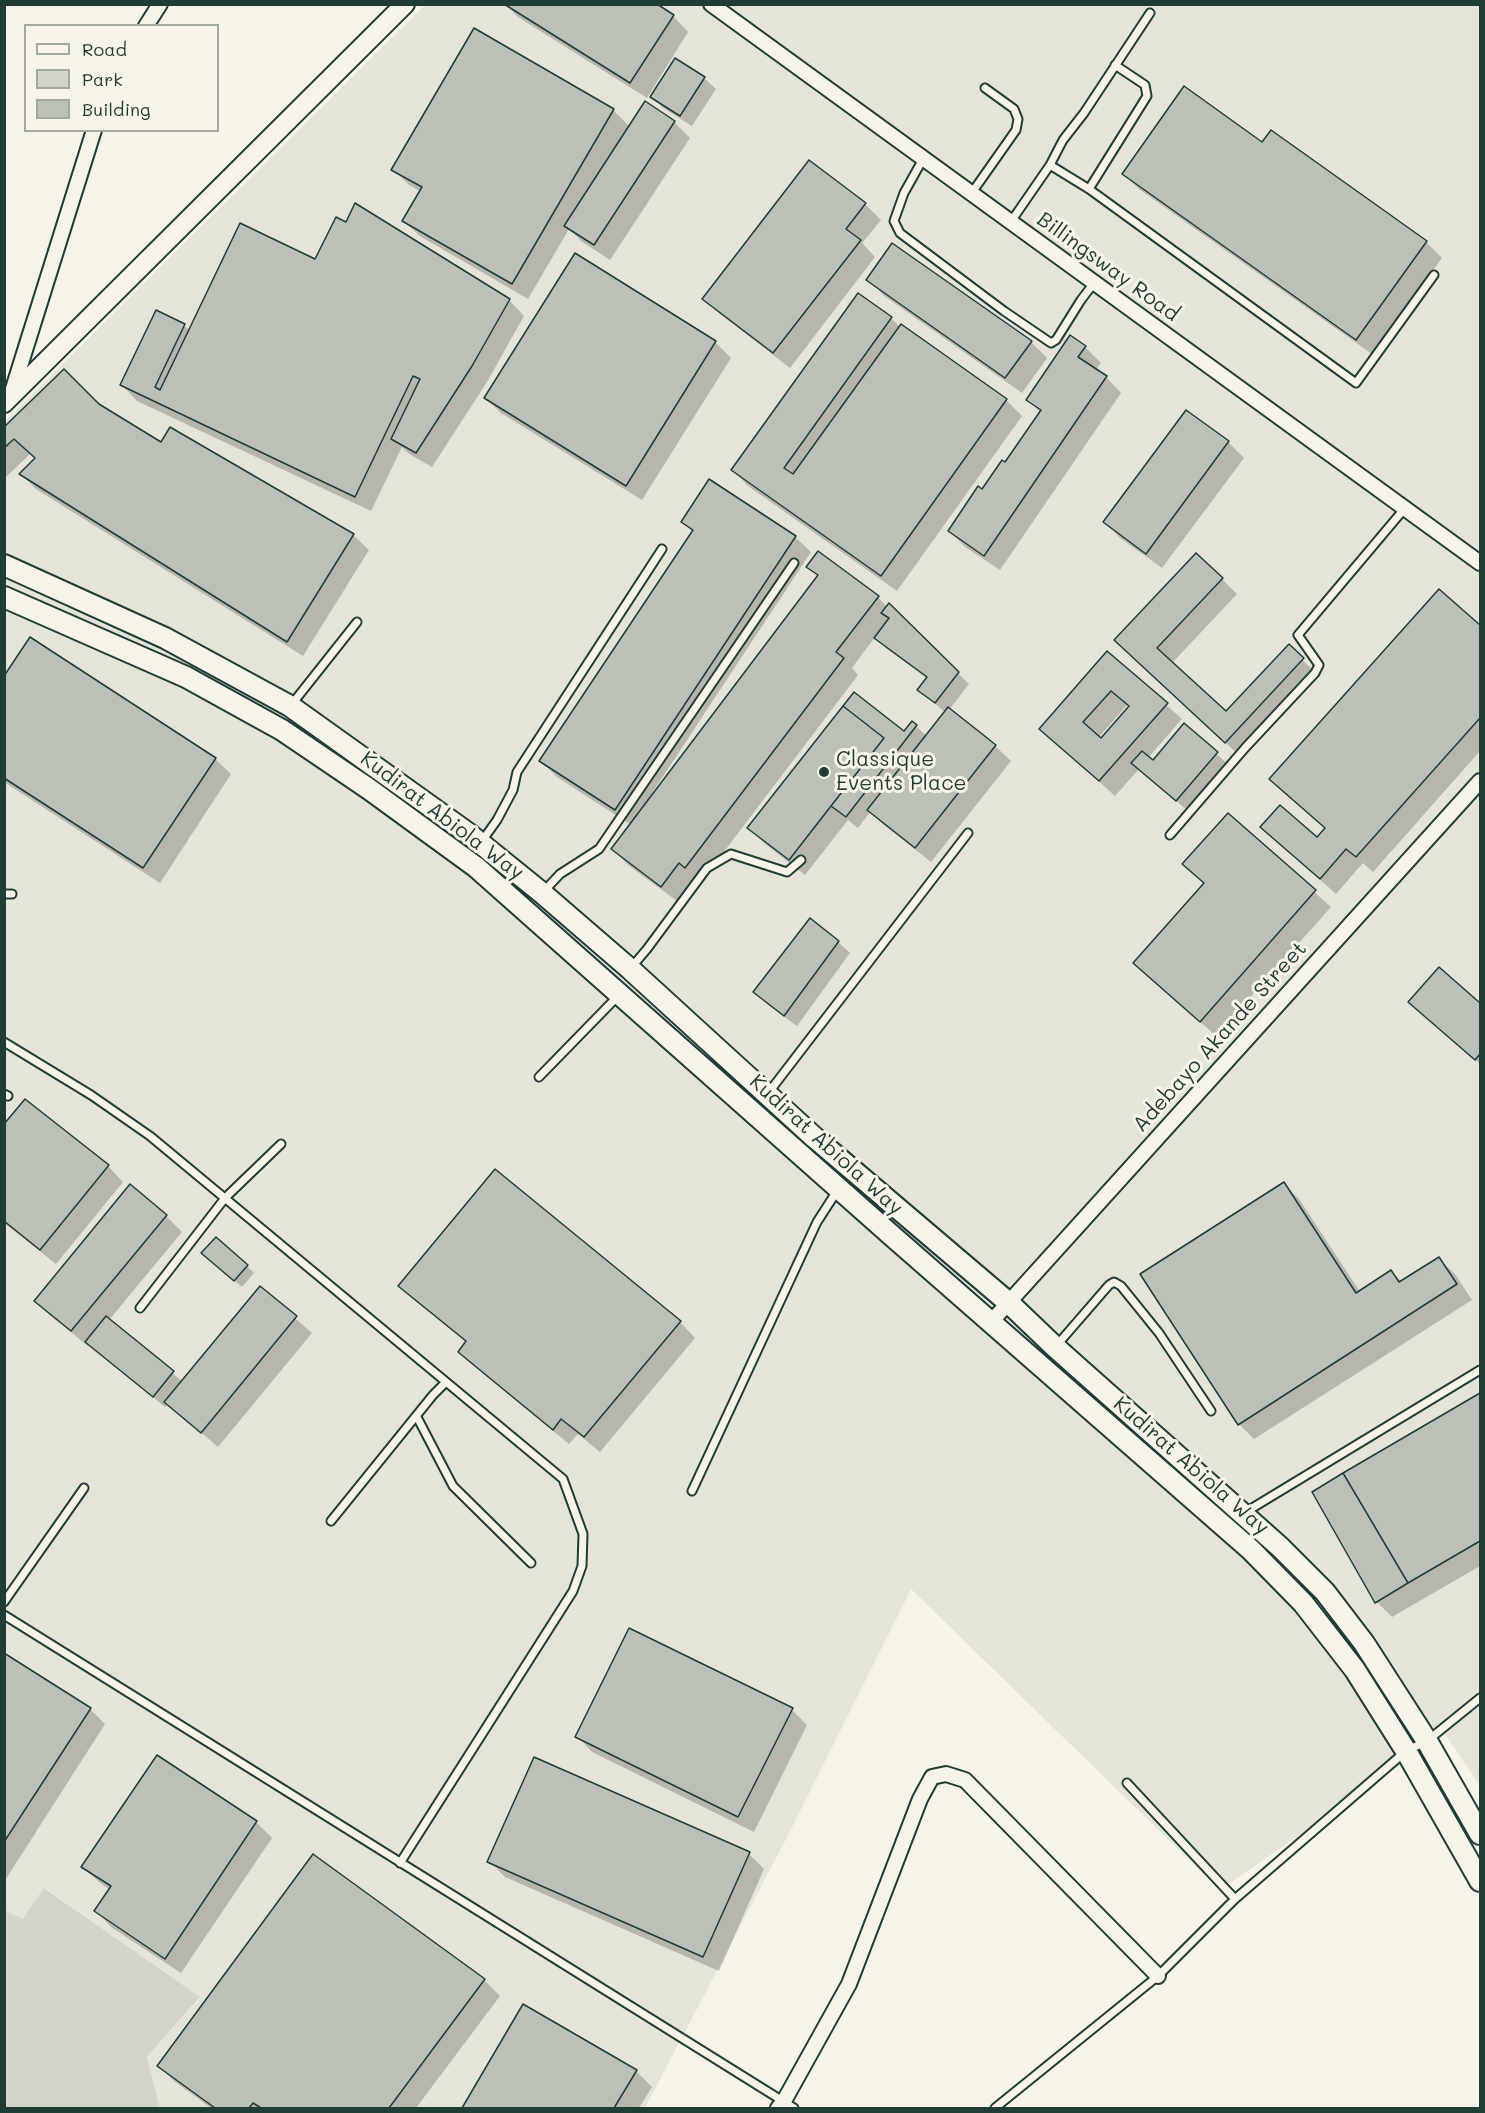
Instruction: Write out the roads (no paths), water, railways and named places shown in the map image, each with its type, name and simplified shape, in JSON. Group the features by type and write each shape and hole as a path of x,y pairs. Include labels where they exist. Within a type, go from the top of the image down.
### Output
{"main road":[{"name":"Kudirat Abiola Way","path":"4,565 165,638 290,706 382,770 542,892 824,1145 1009,1303 1055,1347 1280,1546 1325,1592 1364,1643 1427,1742 1480,1834"},
{"name":"Kudirat Abiola Way","path":"4,597 186,677 282,730 369,789 476,867 1251,1550 1303,1603 1355,1670 1406,1751 1480,1881"}],"street":[{"path":"147,24 160,4"},
{"path":"7,400 405,4"},
{"name":"Billingsway Road","path":"711,4 1480,563"},
{"path":"7,400 92,132"},
{"name":"Adebayo Akande Street","path":"991,1322 1480,781"},
{"path":"786,2106 849,1984 920,1799 932,1777 946,1774 965,1780 1158,1976"}],"lane":[{"path":"1010,223 1050,165 1063,140 1084,113 1150,13"},
{"path":"1089,189 1147,96 1145,85 1115,65"},
{"path":"971,194 1016,130 1018,119 1014,109 985,88"},
{"path":"923,159 904,193 894,221 900,233 1005,311 1051,343 1056,340 1094,283"},
{"path":"1050,165 1089,189 1356,383 1434,275"},
{"path":"1170,836 1245,748 1315,673 1319,665 1298,635 1405,508"},
{"path":"480,843 497,820 513,790 517,772 662,549"},
{"path":"542,892 560,874 599,849 794,563"},
{"path":"290,706 357,622"},
{"path":"767,1094 968,833"},
{"path":"630,969 706,868 731,854 787,872 801,860"},
{"path":"539,1077 620,994"},
{"path":"4,1042 91,1095 150,1136 563,1479 583,1534 582,1566 573,1591 400,1863"},
{"path":"140,1308 225,1198 281,1144"},
{"path":"692,1491 817,1222 839,1189"},
{"path":"1055,1347 1114,1282 1121,1286 1159,1333 1211,1411"},
{"path":"1243,1514 1480,1370"},
{"path":"331,1521 446,1382"},
{"path":"417,1417 453,1486 531,1563"},
{"path":"4,1602 84,1488"},
{"path":"4,1615 786,2106"},
{"path":"995,2109 1158,1976 1235,1899 1406,1751 1427,1742 1480,1698"},
{"path":"1127,1783 1235,1899"}],"place":[{"name":"Classique Events Place","path":"824,772"}]}
